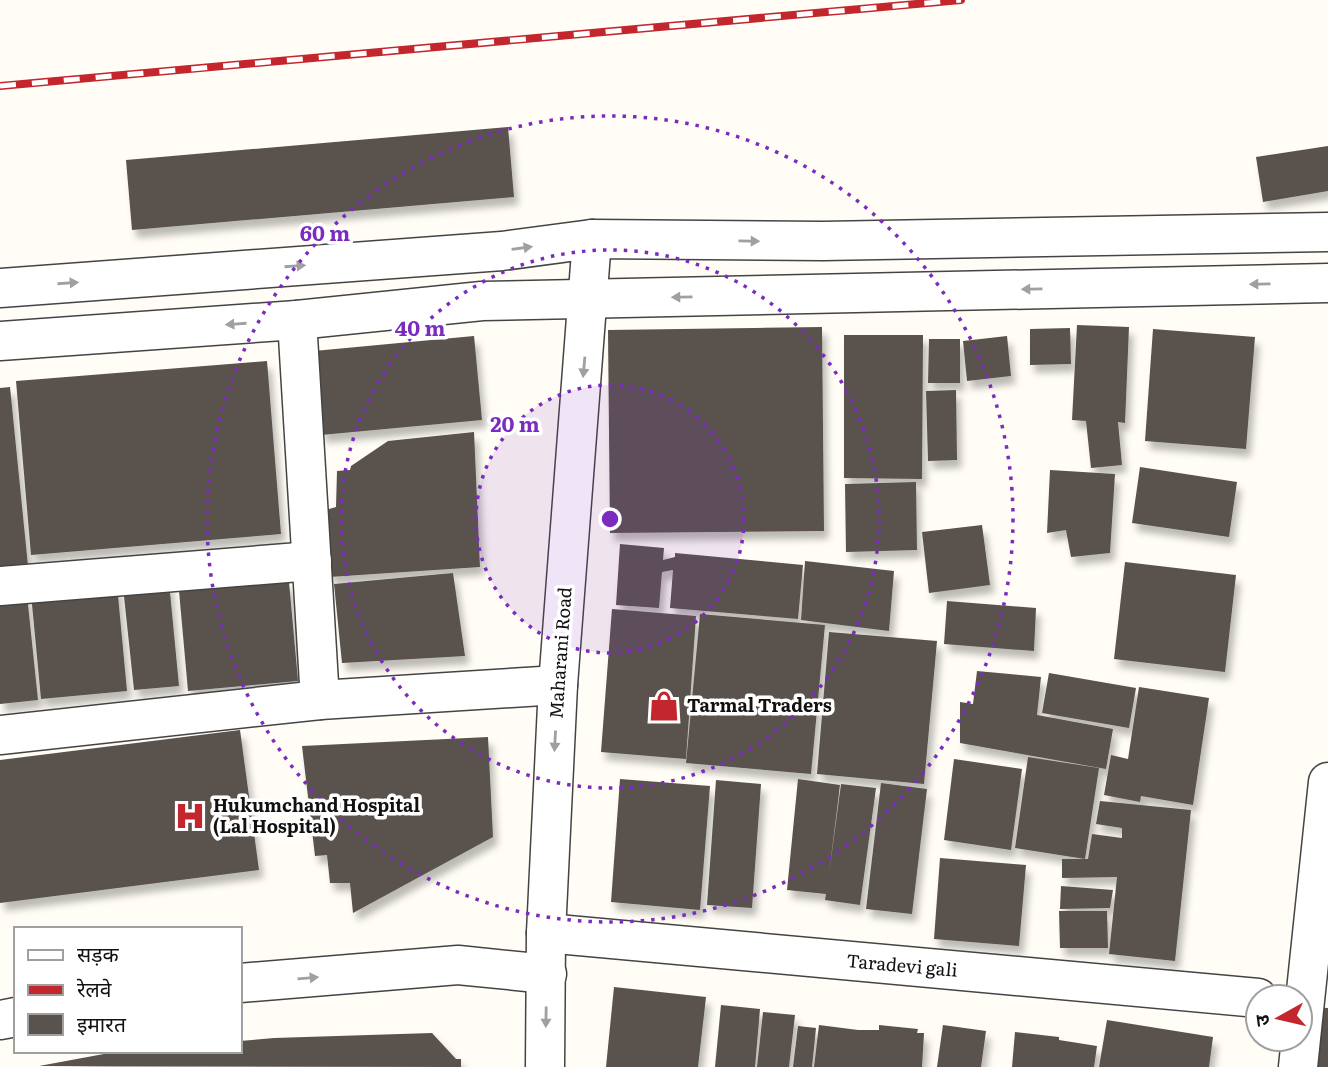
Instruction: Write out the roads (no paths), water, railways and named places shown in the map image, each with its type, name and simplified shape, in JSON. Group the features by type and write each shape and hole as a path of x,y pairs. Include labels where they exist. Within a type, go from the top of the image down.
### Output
{"street":[{"path":"0,288 502,251 592,239 823,241 1328,232"},
{"name":"Maharani Road","path":"545,1067 546,933 558,685 590,299 592,239"},
{"path":"0,341 297,320 482,301 1328,283"},
{"path":"297,320 320,701"},
{"path":"0,586 312,561"},
{"path":"0,735 320,701 558,685"},
{"path":"1304,983 1328,782"},
{"name":"Taradevi gali","path":"546,933 1244,997"},
{"path":"242,983 458,965 547,974"}],"railway":[{"path":"0,86 961,0"}],"place":[{"name":"Tarmal Traders","path":"664,706"},
{"name":"Hukumchand Hospital (Lal Hospital)","path":"190,816"}]}
